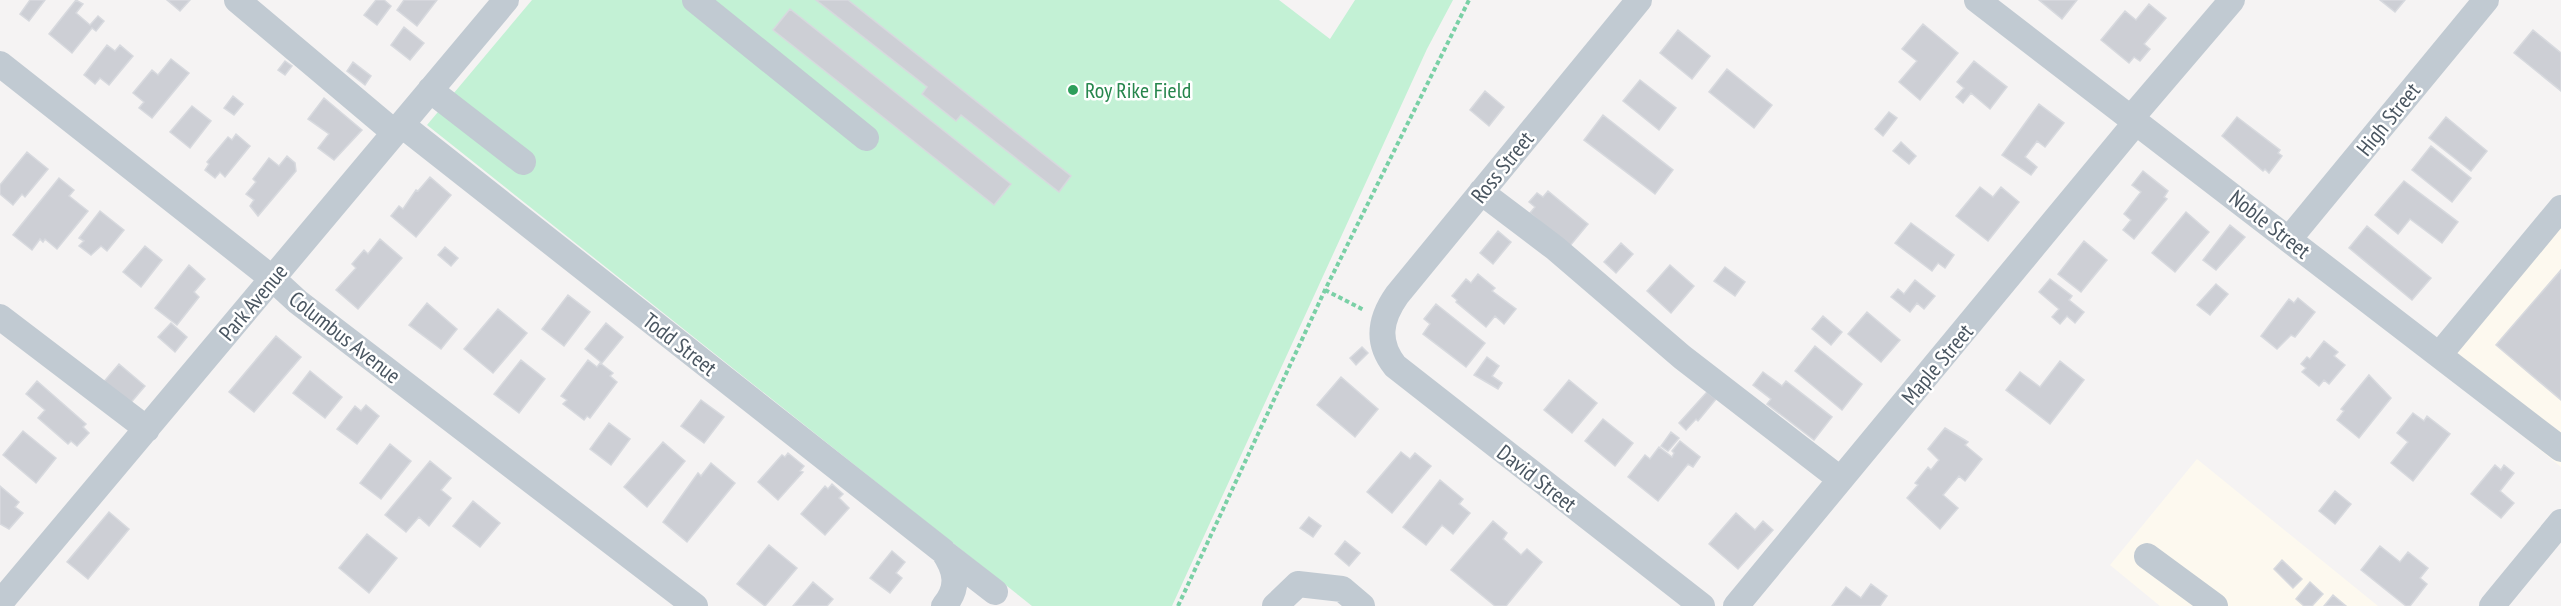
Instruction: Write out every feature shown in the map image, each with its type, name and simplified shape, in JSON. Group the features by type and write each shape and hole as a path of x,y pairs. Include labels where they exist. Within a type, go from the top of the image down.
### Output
{"street":[{"name":"Todd Street","path":"237,0 948,560 994,592"},
{"name":"Park Avenue","path":"8,597 506,0"},
{"path":"695,0 866,138"},
{"name":"Ross Street","path":"1383,330 1397,295 1639,0"},
{"name":"Noble Street","path":"1977,0 2135,119 2561,449"},
{"name":"Maple Street","path":"1736,606 2232,0"},
{"name":"High Street","path":"2289,239 2486,0"},
{"name":"Columbus Avenue","path":"0,64 273,279 307,309 694,606"},
{"path":"430,90 524,162"},
{"path":"1481,192 1556,248 1682,357 1840,479"},
{"path":"2439,355 2561,208"},
{"path":"0,317 147,429"},
{"name":"David Street","path":"1383,330 1395,366 1702,606"},
{"path":"2492,606 2561,522"},
{"path":"2147,556 2215,606"},
{"path":"944,606 954,588 948,560"},
{"path":"1275,606 1298,584 1342,589 1362,606"}],"path":[{"path":"1178,606 1325,290 1469,0"},
{"path":"1325,290 1383,330"}],"shaded area":[{"path":"2561,210 2561,467 2435,364"},
{"path":"2197,459 2378,606 2160,606 2110,565"}],"green space":[{"name":"Roy Rike Field","path":"532,0 1279,0 1330,39 1355,0 1453,0 1427,49 1172,606 1032,606 427,125"}],"building":[{"path":"30,0 45,0 29,21 20,14"},
{"path":"76,0 83,4 76,13 90,25 98,16 104,21 96,31 92,28 72,53 49,34"},
{"path":"167,0 190,0 180,11"},
{"path":"376,0 384,0 391,6 377,25 364,15"},
{"path":"404,0 437,0 417,26 397,10"},
{"path":"816,0 848,0 1071,176 1059,192 961,115 956,121 922,94 927,87"},
{"path":"2039,0 2077,0 2062,19"},
{"path":"2380,0 2405,0 2395,12"},
{"path":"2149,4 2166,18 2144,44 2150,49 2140,61 2134,57 2129,63 2101,40 2125,11 2136,20"},
{"path":"790,9 1011,184 994,205 773,30"},
{"path":"1923,24 1958,53 1920,100 1899,82 1917,61 1902,49"},
{"path":"404,27 424,43 410,60 391,45"},
{"path":"1678,30 1710,56 1692,79 1660,53"},
{"path":"2533,30 2561,53 2561,91 2514,53"},
{"path":"107,45 115,51 120,45 133,56 109,85 100,78 95,84 84,75"},
{"path":"171,59 189,73 152,118 139,108 144,102 133,93 152,70 158,75"},
{"path":"285,61 292,66 285,75 278,70"},
{"path":"1974,61 2007,87 1990,109 1971,93 1963,103 1956,97 1964,88 1957,82"},
{"path":"353,62 371,76 365,85 347,71"},
{"path":"1727,69 1772,105 1754,128 1709,92"},
{"path":"1640,80 1676,108 1659,130 1623,101"},
{"path":"1485,91 1504,107 1489,126 1470,110"},
{"path":"233,96 243,104 234,115 224,108"},
{"path":"324,98 362,130 334,160 318,148 329,134 308,119"},
{"path":"2039,104 2064,123 2045,147 2037,141 2025,157 2037,167 2031,175 2002,155"},
{"path":"192,106 211,121 190,148 170,132"},
{"path":"1889,112 1897,118 1883,136 1875,129"},
{"path":"1603,115 1673,170 1655,194 1584,140"},
{"path":"2237,117 2280,150 2278,153 2282,156 2269,173 2265,169 2263,171 2222,136"},
{"path":"2446,117 2487,151 2471,171 2429,138"},
{"path":"236,134 250,146 225,177 220,172 215,178 205,170 209,164 207,162 228,137 232,140"},
{"path":"1901,142 1916,156 1909,164 1893,151"},
{"path":"2431,146 2471,178 2452,202 2412,170"},
{"path":"27,152 48,169 25,197 22,194 13,205 0,194 0,185"},
{"path":"287,156 295,163 296,171 258,216 250,206 254,200 246,194 256,182 253,179 269,158 279,166"},
{"path":"2143,171 2168,191 2164,197 2167,199 2134,239 2123,230 2131,220 2124,214 2141,192 2132,185"},
{"path":"430,177 451,195 416,237 391,216 399,206 403,209 416,190 418,191"},
{"path":"59,178 74,190 69,196 88,211 57,249 45,239 43,242 40,239 32,250 13,235"},
{"path":"2404,181 2458,222 2442,243 2410,219 2398,234 2375,215"},
{"path":"1980,187 1993,197 2001,187 2019,202 1988,241 1956,216"},
{"path":"1548,191 1588,224 1569,247 1530,213 1535,207 1529,202 1537,193 1543,197"},
{"path":"100,211 124,230 107,251 101,246 91,255 79,246 84,241 79,238"},
{"path":"2186,212 2209,232 2175,272 2152,253"},
{"path":"1911,223 1954,255 1945,268 1938,263 1932,271 1895,243"},
{"path":"2230,225 2245,237 2216,270 2203,260"},
{"path":"2367,226 2431,278 2412,300 2349,248"},
{"path":"1498,231 1511,242 1493,264 1480,253"},
{"path":"380,239 402,258 358,309 336,290 356,268 352,264 364,250 368,254"},
{"path":"2084,241 2107,260 2081,292 2058,274"},
{"path":"1621,243 1633,254 1616,273 1604,262"},
{"path":"145,246 162,260 141,287 123,272"},
{"path":"445,247 458,258 451,266 438,255"},
{"path":"189,265 205,279 194,292 199,297 177,325 155,308"},
{"path":"1670,265 1694,286 1671,313 1647,291"},
{"path":"1725,267 1745,282 1735,296 1714,281"},
{"path":"2561,270 2561,400 2496,345"},
{"path":"1478,274 1495,288 1492,291 1516,309 1504,324 1495,316 1486,327 1452,296 1466,279 1471,283"},
{"path":"2050,279 2072,296 2069,300 2084,312 2075,323 2067,316 2060,324 2052,317 2059,309 2039,292"},
{"path":"1915,280 1935,296 1924,309 1917,303 1910,312 1891,297 1898,289 1904,294"},
{"path":"2216,284 2228,294 2210,315 2197,305"},
{"path":"568,295 590,312 564,346 542,329"},
{"path":"2298,298 2315,312 2295,337 2291,335 2277,349 2261,336 2289,299 2294,303"},
{"path":"427,303 457,329 441,349 409,325"},
{"path":"1436,304 1485,343 1466,367 1423,334 1430,324 1424,319"},
{"path":"498,309 527,333 493,373 464,349"},
{"path":"1867,312 1900,340 1881,362 1848,334"},
{"path":"1823,316 1842,332 1831,345 1812,329"},
{"path":"171,323 187,337 175,352 158,337"},
{"path":"606,323 623,337 602,363 585,349"},
{"path":"276,336 301,357 254,412 229,392"},
{"path":"2324,341 2338,352 2334,356 2345,365 2329,384 2324,380 2319,386 2302,372 2306,368 2301,364 2307,357 2310,359"},
{"path":"1815,346 1862,384 1842,410 1795,371"},
{"path":"1362,347 1368,353 1356,365 1350,358"},
{"path":"1487,357 1499,366 1492,376 1502,383 1498,389 1474,375"},
{"path":"521,360 545,379 519,413 494,394"},
{"path":"588,360 597,367 600,363 613,373 610,376 617,382 590,418 587,416 584,420 563,404 567,400 561,396"},
{"path":"2060,361 2084,380 2050,424 2006,390 2020,372 2040,387"},
{"path":"119,364 145,386 128,406 102,384"},
{"path":"310,371 342,397 325,418 293,393"},
{"path":"1763,372 1782,386 1786,381 1832,417 1814,440 1767,404 1771,399 1753,385"},
{"path":"2369,375 2391,398 2359,438 2337,420 2344,411 2341,409"},
{"path":"1341,377 1378,409 1355,437 1317,405"},
{"path":"1569,380 1597,403 1572,433 1544,410"},
{"path":"37,381 86,424 83,427 89,433 77,446 71,441 68,444 38,418 45,410 26,394"},
{"path":"1707,392 1716,399 1698,421 1696,419 1686,430 1679,423"},
{"path":"701,400 724,417 704,443 681,426"},
{"path":"366,405 379,416 357,444 337,429 355,406 361,411"},
{"path":"2413,413 2424,421 2427,416 2450,434 2413,481 2391,463 2408,442 2397,433"},
{"path":"1603,419 1633,443 1615,466 1585,441"},
{"path":"609,423 630,439 611,465 590,449"},
{"path":"1945,428 1968,442 1965,445 1982,459 1965,481 1959,476 1943,495 1958,508 1940,529 1907,498 1918,485 1915,483 1928,467 1931,470 1939,460 1928,449"},
{"path":"23,431 56,458 36,483 3,455"},
{"path":"1671,432 1679,438 1668,451 1661,446"},
{"path":"1680,441 1700,457 1693,467 1688,464 1658,501 1628,477 1645,455 1650,459 1659,447 1672,457 1674,453 1672,451"},
{"path":"663,442 685,461 647,507 624,487"},
{"path":"390,444 411,461 381,499 360,483"},
{"path":"1401,452 1410,459 1415,453 1431,466 1392,513 1367,492"},
{"path":"788,453 804,466 800,471 803,472 778,500 758,482 782,455 785,457"},
{"path":"430,461 451,478 441,490 451,498 429,526 419,517 406,532 385,515"},
{"path":"711,463 735,483 687,542 663,522 698,473 701,476"},
{"path":"2495,465 2501,470 2504,465 2514,473 2500,491 2514,503 2501,518 2471,494"},
{"path":"1440,480 1463,499 1459,504 1470,513 1453,534 1442,525 1426,545 1403,527"},
{"path":"832,484 843,494 839,498 849,508 825,535 801,514 825,486 828,489"},
{"path":"0,486 19,502 15,507 23,513 9,529 0,524"},
{"path":"2335,491 2351,504 2335,524 2319,511"},
{"path":"473,501 500,523 480,547 453,526"},
{"path":"109,512 129,529 88,579 67,562"},
{"path":"1736,513 1755,530 1763,521 1773,530 1738,569 1709,544"},
{"path":"1309,517 1321,526 1313,537 1300,528"},
{"path":"1493,521 1507,533 1503,539 1521,555 1527,549 1542,562 1506,606 1495,606 1451,570"},
{"path":"367,534 397,558 369,593 339,568"},
{"path":"1345,541 1360,553 1349,566 1335,554"},
{"path":"769,545 797,568 765,606 737,584"},
{"path":"2380,546 2400,562 2408,552 2428,568 2420,578 2427,584 2410,606 2406,606 2361,570"},
{"path":"892,551 905,562 896,573 902,578 890,593 870,578"},
{"path":"2282,560 2302,579 2293,588 2274,569"},
{"path":"813,582 833,599 827,606 793,606"},
{"path":"2310,582 2323,594 2312,606 2304,606 2296,599"},
{"path":"1871,584 1887,596 1880,606 1832,606 1846,587 1861,598"},
{"path":"2333,595 2346,606 2324,606"}],"place":[{"name":"Roy Rike Field","path":"1073,90"}]}
